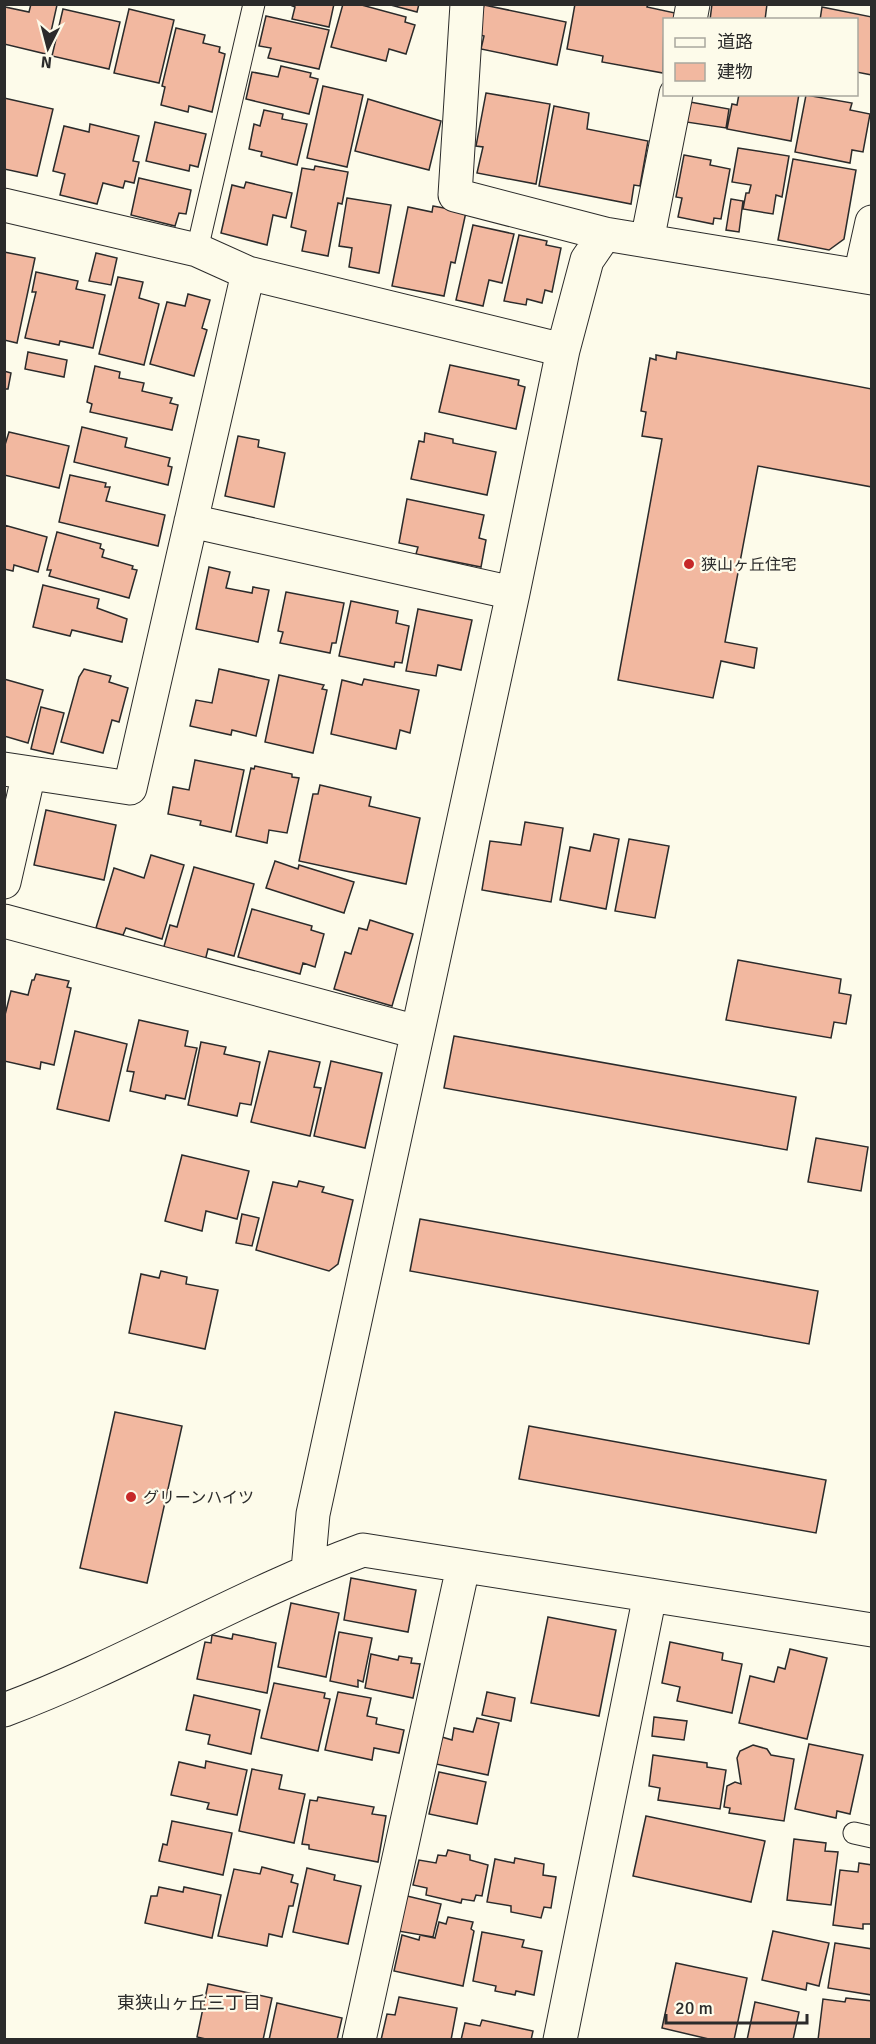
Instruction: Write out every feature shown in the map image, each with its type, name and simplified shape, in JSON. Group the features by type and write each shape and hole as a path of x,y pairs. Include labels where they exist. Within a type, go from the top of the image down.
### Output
{"street":[{"path":"467,4 455,195 606,234 866,277 872,222"},
{"path":"647,242 676,96"},
{"path":"4,205 197,250 248,273 563,350"},
{"path":"308,1570 313,1514 513,593 563,350 587,260 606,234"},
{"path":"4,882 17,771 130,788 248,273"},
{"path":"191,520 513,593"},
{"path":"4,921 417,1032"},
{"path":"4,1710 65,1687 308,1570 363,1550 872,1630"},
{"path":"359,2040 464,1567"},
{"path":"560,2040 651,1595"}],"lane":[{"path":"197,250 254,4"}],"building":[{"path":"31,4 57,5 46,54 4,44 5,7 29,12"},
{"path":"288,4 334,4 329,27 292,19 295,7"},
{"path":"343,4 358,4 406,17 405,22 415,25 406,54 389,49 386,61 331,47"},
{"path":"387,4 419,4 417,12"},
{"path":"575,4 648,4 647,7 675,13 674,18 663,18 663,73 602,62 603,56 567,49"},
{"path":"712,4 767,4 765,18 710,18"},
{"path":"484,5 566,22 557,65 481,49 484,36 477,34"},
{"path":"822,7 872,17 872,75 858,72 858,18 820,18"},
{"path":"63,9 120,22 109,69 52,56"},
{"path":"129,9 174,20 159,83 114,73"},
{"path":"266,16 329,30 319,69 268,58 271,48 259,46"},
{"path":"176,28 205,35 203,43 220,47 219,52 225,54 212,112 189,106 188,112 161,105 165,87 162,86"},
{"path":"281,66 311,73 310,77 318,79 309,114 246,99 252,72 278,77"},
{"path":"323,86 363,95 347,167 307,158"},
{"path":"486,93 550,104 536,184 477,173 483,147 476,146"},
{"path":"739,96 799,96 791,141 727,129 732,104 737,105"},
{"path":"806,96 852,103 850,110 870,114 863,152 852,150 850,163 795,152"},
{"path":"4,98 53,109 37,176 4,169"},
{"path":"368,99 441,121 429,170 355,151"},
{"path":"690,102 729,109 726,128 686,122"},
{"path":"554,106 589,113 587,129 648,141 640,186 634,185 631,204 539,186"},
{"path":"264,110 283,114 282,119 307,124 297,165 261,156 262,152 249,149 254,124 260,126"},
{"path":"155,122 206,134 198,167 190,165 189,171 146,161"},
{"path":"90,124 139,136 133,161 139,162 134,183 125,181 123,188 103,183 97,204 60,195 65,174 53,171 64,126 89,132"},
{"path":"738,148 789,156 782,197 776,195 773,214 743,209 746,193 749,193 751,185 732,182"},
{"path":"684,155 711,160 710,165 730,169 721,219 714,218 713,224 678,217 682,198 676,197"},
{"path":"793,159 856,170 844,239 829,250 778,240"},
{"path":"315,166 348,172 342,204 338,203 328,256 302,251 306,231 291,227 302,168 314,170"},
{"path":"139,178 191,190 186,214 179,213 175,226 131,215"},
{"path":"246,182 292,193 286,218 273,215 267,245 221,233 232,185 244,188"},
{"path":"347,198 391,205 379,273 349,267 352,248 339,246"},
{"path":"731,199 743,201 739,232 726,230"},
{"path":"433,206 466,212 455,263 451,262 444,296 392,286 408,207 432,212"},
{"path":"473,225 514,234 502,283 489,280 483,306 456,300"},
{"path":"519,235 547,241 546,245 561,248 552,292 545,290 542,303 527,299 526,305 504,301"},
{"path":"4,252 35,258 17,343 4,340"},
{"path":"96,253 117,258 111,285 89,281"},
{"path":"36,272 78,281 76,289 105,295 93,348 60,341 59,345 25,338 36,292 32,292"},
{"path":"118,277 143,282 139,298 159,304 144,365 99,354"},
{"path":"188,294 210,300 202,328 207,330 194,376 150,364 167,302 185,306"},
{"path":"28,352 67,360 64,377 25,369"},
{"name":"狭山ヶ丘住宅","path":"677,352 872,389 872,487 758,466 725,642 757,648 754,668 721,661 713,698 618,680 662,439 642,436 646,412 641,411 650,358 656,360 656,355 676,359"},
{"path":"450,365 519,380 518,385 525,387 516,429 439,412"},
{"path":"95,366 120,372 119,378 144,383 142,391 172,398 170,403 178,405 172,430 90,412 92,404 87,402"},
{"path":"4,371 11,373 8,389 4,389"},
{"path":"82,427 127,438 125,447 170,458 168,466 172,467 168,485 74,462"},
{"path":"9,432 69,446 59,488 4,475 4,448"},
{"path":"425,433 453,439 453,443 496,452 487,495 411,479 419,441 424,442"},
{"path":"238,436 259,440 258,447 285,453 274,507 225,496"},
{"path":"70,475 106,483 105,487 110,487 106,501 165,515 158,546 59,522"},
{"path":"407,499 484,515 479,538 486,540 481,567 416,554 418,547 399,543"},
{"path":"4,525 47,537 38,572 14,565 13,571 4,569"},
{"path":"57,532 101,544 100,548 104,550 102,557 133,566 132,569 137,570 129,598 49,576 51,570 47,570"},
{"path":"209,567 230,572 226,588 252,593 253,587 269,590 258,642 196,629"},
{"path":"43,585 99,599 97,608 127,619 122,642 72,630 70,636 33,627"},
{"path":"286,592 344,603 336,643 332,643 330,653 280,643 283,632 278,631"},
{"path":"351,601 398,611 396,623 409,626 402,663 395,662 394,667 339,656"},
{"path":"418,609 472,620 461,670 438,665 436,676 406,671"},
{"path":"84,669 111,676 109,682 128,688 119,722 112,720 103,753 61,742 79,677"},
{"path":"219,669 269,680 256,736 232,730 231,735 190,726 196,700 212,703"},
{"path":"279,675 324,685 322,689 327,690 313,753 265,742"},
{"path":"4,679 43,690 28,743 4,736"},
{"path":"364,679 419,690 410,733 400,730 396,749 331,734 342,680 362,685"},
{"path":"41,707 64,713 53,754 31,749"},
{"path":"195,760 244,770 231,832 200,825 201,821 168,814 173,787 189,790"},
{"path":"255,766 292,774 292,777 299,778 287,833 269,830 267,843 236,836 251,768 254,769"},
{"path":"320,785 371,797 369,806 420,818 406,884 299,861 313,794 318,794"},
{"path":"46,810 116,825 104,880 34,865"},
{"path":"525,822 563,828 551,902 482,890 490,841 521,845"},
{"path":"594,834 619,839 606,909 560,900 570,847 590,851"},
{"path":"629,839 669,846 655,918 615,911"},
{"path":"151,855 184,865 162,939 126,928 123,935 96,928 114,868 144,878"},
{"path":"275,861 298,869 299,865 354,882 344,913 266,888"},
{"path":"194,867 254,884 234,956 208,949 205,961 163,950 170,925 177,927"},
{"path":"252,909 312,926 311,930 324,934 315,967 303,963 300,974 238,957"},
{"path":"370,920 413,934 392,1006 334,989 345,952 351,954 359,928 367,930"},
{"path":"738,960 841,979 839,993 851,995 846,1024 834,1022 831,1038 726,1020"},
{"path":"36,974 69,981 67,987 71,988 54,1065 41,1062 40,1069 4,1061 4,1019 11,991 28,995"},
{"path":"139,1020 188,1031 185,1046 197,1048 185,1099 166,1095 165,1099 130,1091 134,1072 127,1071"},
{"path":"75,1031 127,1044 109,1121 57,1109"},
{"path":"454,1036 796,1097 787,1150 444,1088"},
{"path":"201,1042 226,1047 224,1054 260,1062 251,1105 240,1103 237,1116 188,1105"},
{"path":"269,1051 320,1062 314,1087 321,1088 310,1136 251,1122"},
{"path":"331,1061 382,1073 365,1148 314,1136"},
{"path":"816,1138 868,1147 861,1191 808,1182"},
{"path":"182,1155 249,1171 237,1219 206,1211 202,1231 165,1221"},
{"path":"299,1181 324,1187 322,1192 353,1200 338,1264 329,1271 256,1250 273,1182 297,1187"},
{"path":"242,1214 259,1218 252,1246 236,1243"},
{"path":"420,1219 818,1291 809,1344 410,1271"},
{"path":"161,1271 187,1277 186,1284 218,1290 205,1349 129,1333 141,1274 159,1278"},
{"name":"グリーンハイツ","path":"115,1412 182,1426 147,1583 80,1568"},
{"path":"529,1426 826,1480 816,1533 519,1479"},
{"path":"351,1578 416,1590 408,1632 344,1620"},
{"path":"291,1603 339,1613 326,1677 278,1667"},
{"path":"548,1617 616,1630 599,1716 531,1703"},
{"path":"339,1632 372,1638 363,1682 358,1680 358,1687 330,1681"},
{"path":"233,1634 276,1643 267,1693 197,1679 205,1642 211,1643 212,1635 232,1639"},
{"path":"670,1642 723,1653 722,1660 742,1664 732,1713 677,1701 680,1687 662,1683"},
{"path":"790,1649 827,1658 807,1739 739,1723 750,1676 774,1682 778,1667 785,1669"},
{"path":"371,1654 398,1660 399,1656 412,1658 411,1663 420,1664 413,1698 365,1688"},
{"path":"274,1683 325,1693 324,1698 330,1699 318,1751 261,1738"},
{"path":"338,1692 371,1698 367,1716 377,1718 376,1724 404,1730 399,1753 374,1748 372,1760 325,1750"},
{"path":"487,1692 515,1698 511,1721 482,1715"},
{"path":"194,1695 260,1710 251,1754 208,1744 210,1735 186,1730"},
{"path":"654,1717 687,1721 684,1740 652,1736"},
{"path":"477,1718 499,1723 488,1775 436,1764 442,1737 452,1740 454,1728 473,1732"},
{"path":"809,1744 863,1755 850,1814 837,1811 836,1818 795,1809"},
{"path":"753,1745 767,1749 771,1755 794,1759 784,1821 729,1813 730,1808 724,1807 727,1786 735,1782 741,1784 737,1758 740,1751"},
{"path":"653,1755 707,1763 707,1767 726,1770 720,1809 658,1800 660,1788 649,1786"},
{"path":"206,1761 247,1770 237,1815 207,1809 209,1803 171,1795 179,1762 205,1768"},
{"path":"252,1769 282,1775 279,1789 305,1794 294,1843 239,1831"},
{"path":"439,1772 486,1782 477,1824 429,1814"},
{"path":"318,1797 374,1807 372,1814 386,1816 378,1862 309,1849 309,1845 302,1844 310,1800 317,1801"},
{"path":"646,1816 765,1841 751,1902 633,1876"},
{"path":"172,1821 232,1833 223,1875 159,1861 163,1844 167,1845"},
{"path":"794,1839 826,1843 825,1851 838,1852 831,1905 787,1900"},
{"path":"448,1850 470,1855 470,1860 488,1865 482,1896 476,1895 474,1901 462,1899 461,1903 426,1895 427,1888 413,1885 419,1860 436,1863 438,1855 446,1856"},
{"path":"515,1858 544,1864 543,1875 556,1877 551,1908 544,1907 541,1918 511,1912 511,1906 487,1902 495,1859 514,1863"},
{"path":"859,1863 872,1865 871,1924 863,1924 863,1929 833,1925 840,1870 858,1872"},
{"path":"262,1867 293,1875 291,1882 298,1884 293,1906 289,1906 282,1937 269,1934 267,1946 218,1936 234,1869 260,1874"},
{"path":"307,1868 335,1875 334,1880 361,1886 348,1944 293,1932"},
{"path":"159,1887 183,1892 184,1887 221,1895 212,1938 145,1923 151,1896 157,1896"},
{"path":"407,1896 441,1904 433,1937 398,1931"},
{"path":"448,1917 473,1922 471,1929 474,1931 463,1986 394,1971 402,1935 419,1940 420,1935 435,1938 439,1922 446,1924"},
{"path":"773,1931 829,1943 819,1986 807,1983 806,1990 762,1980"},
{"path":"482,1932 524,1940 522,1947 542,1951 534,1995 516,1991 515,1995 495,1991 496,1986 473,1981"},
{"path":"835,1943 872,1949 872,1995 828,1988"},
{"path":"676,1963 747,1978 734,2040 713,2040 662,2028"},
{"path":"208,1984 272,1998 263,2040 210,2040 197,2037"},
{"path":"399,1997 457,2008 451,2040 381,2040 387,2014 395,2015"},
{"path":"846,1998 872,2001 872,2040 818,2040 823,1999 845,2002"},
{"path":"755,2002 799,2012 793,2040 747,2040"},
{"path":"277,2003 342,2018 337,2040 269,2040"},
{"path":"482,2020 533,2031 531,2040 461,2040 465,2023 480,2026"}],"place":[{"name":"狭山ヶ丘住宅","path":"689,564"},
{"name":"グリーンハイツ","path":"131,1497"}],"district":[{"name":"東狭山ヶ丘三丁目","path":"189,2003"}]}
